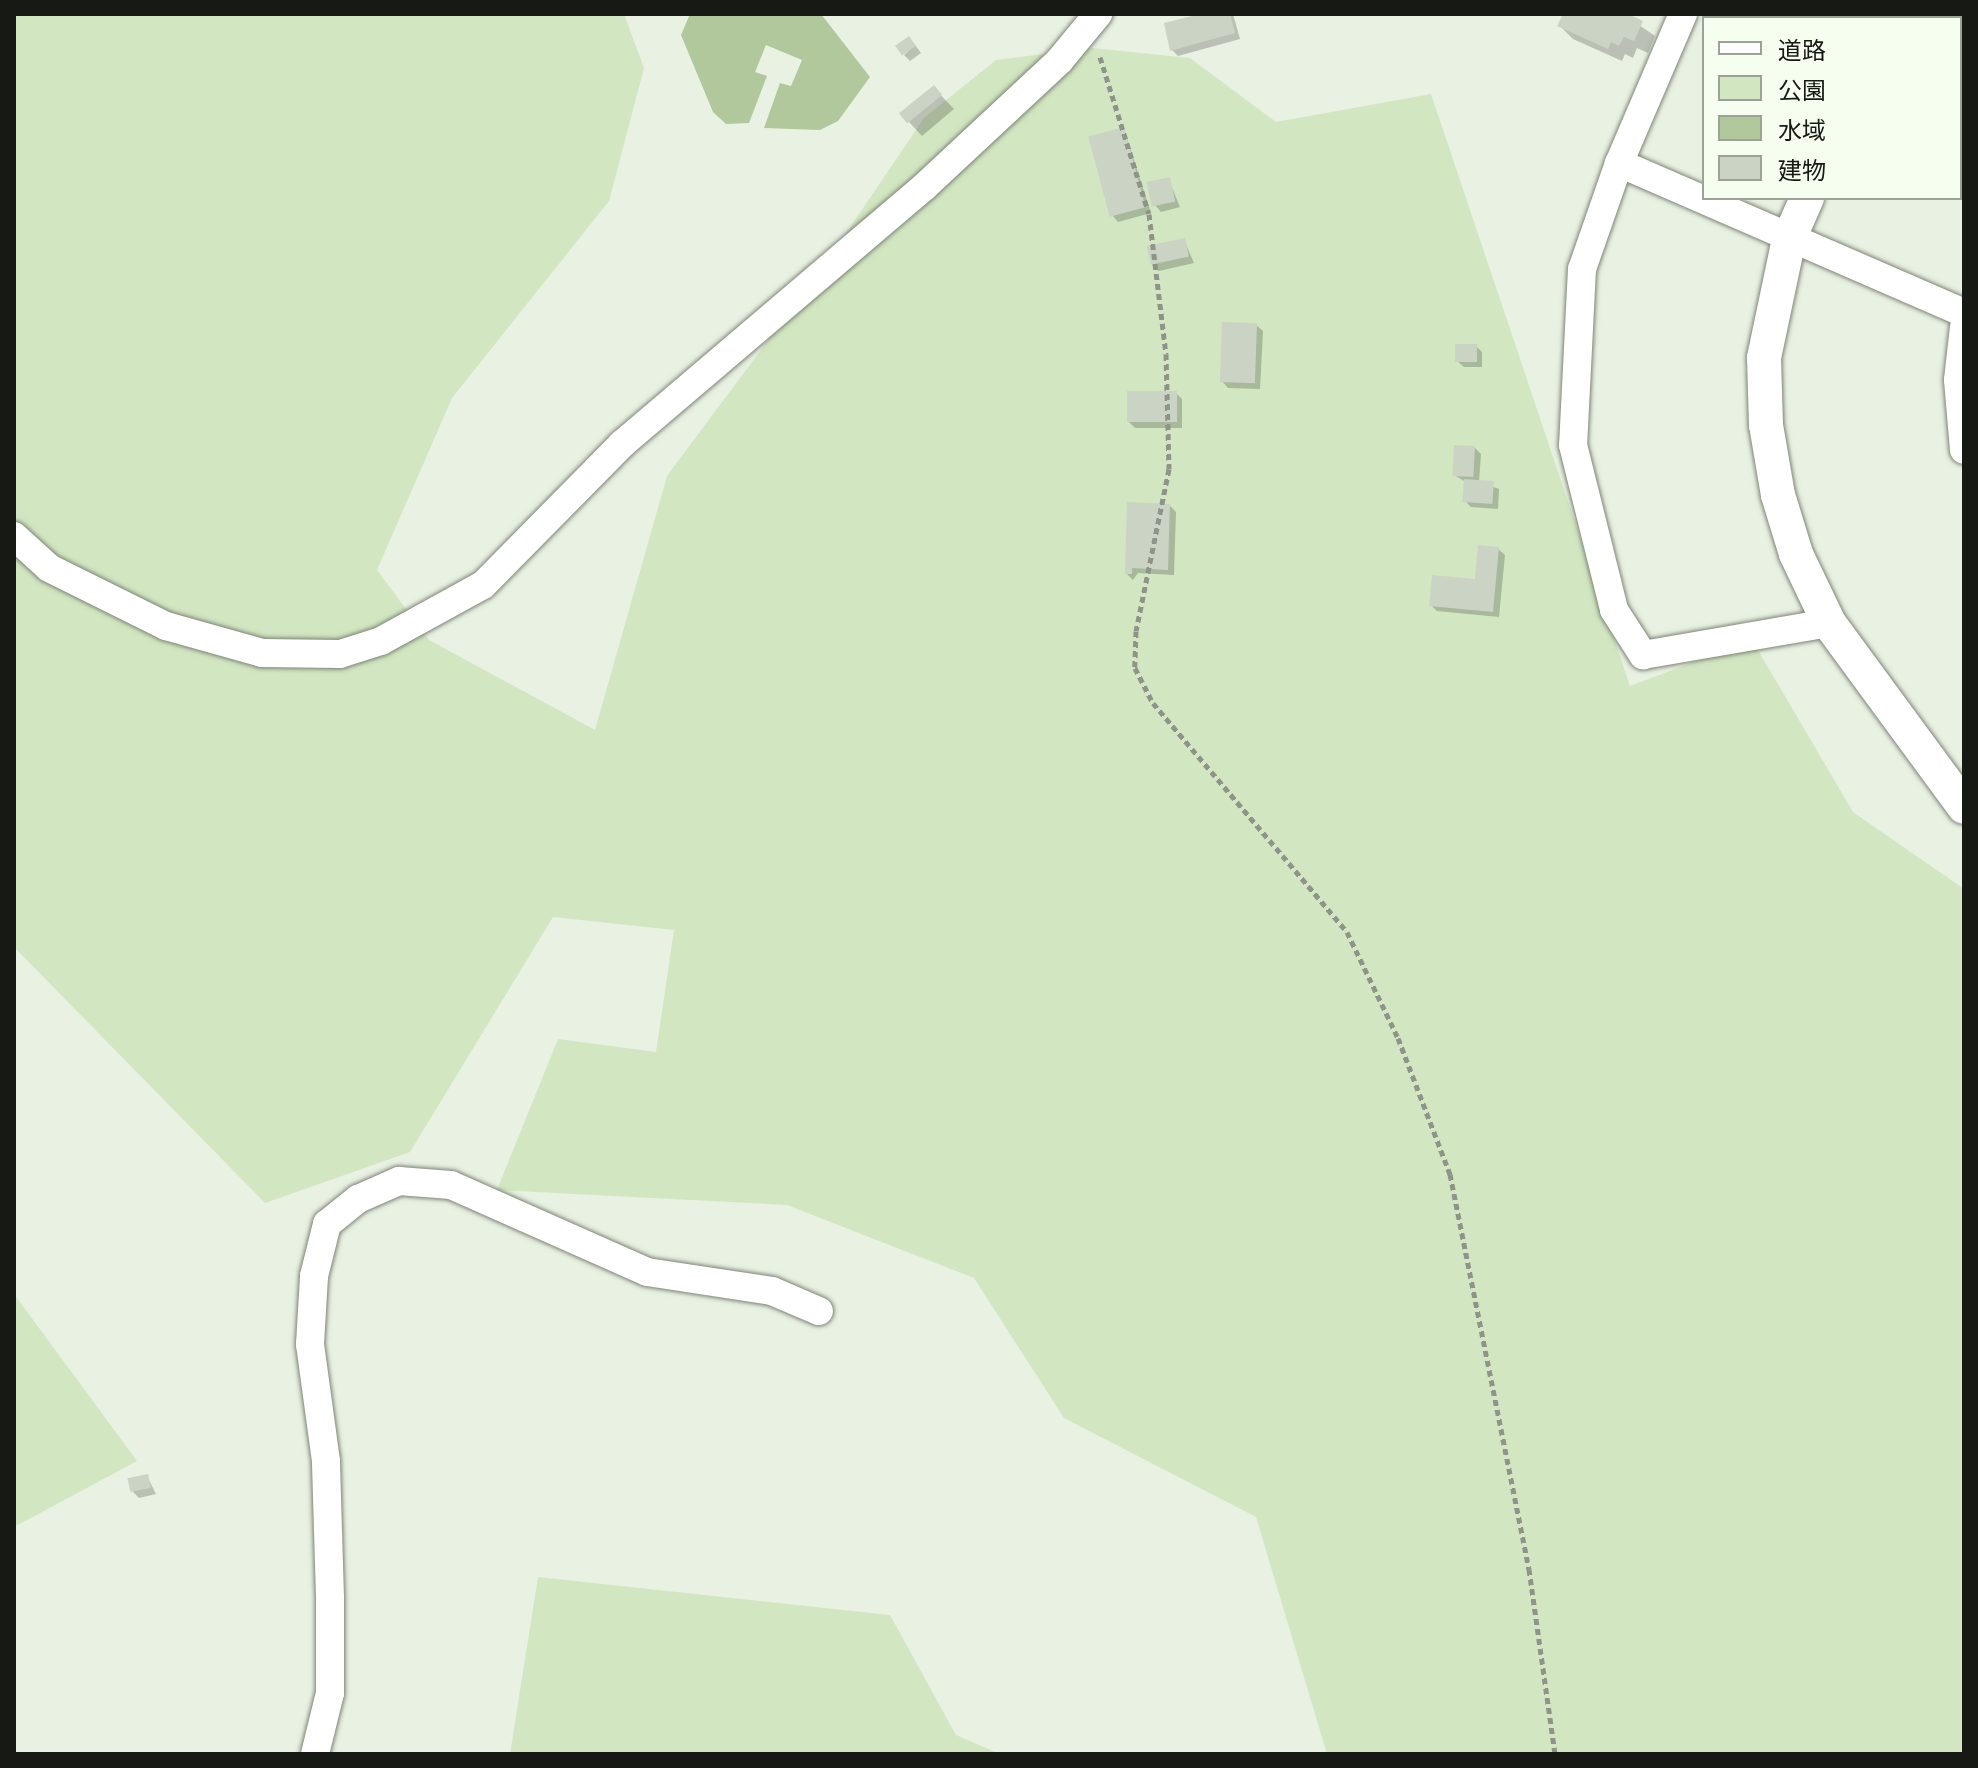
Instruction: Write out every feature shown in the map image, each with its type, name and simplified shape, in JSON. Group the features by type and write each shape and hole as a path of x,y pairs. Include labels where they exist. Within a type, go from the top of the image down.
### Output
{"street":[{"path":"1683,14 1619,163 1582,269 1573,445 1614,610 1643,655 1829,623"},
{"path":"14,536 49,568 166,626 262,653 340,654 381,641 483,585 622,444 924,187 1060,60 1094,19"},
{"path":"1619,163 1964,313"},
{"path":"1806,200 1789,239 1764,358 1766,425 1796,554 1829,623 1964,807"},
{"path":"1964,327 1958,380 1964,450"},
{"path":"315,1754 330,1693 330,1598 326,1461 310,1344 314,1276 327,1224 358,1199 399,1181 451,1185 647,1272 772,1291 819,1311"}],"path":[{"path":"1094,19 1149,214 1166,354 1169,469 1136,631 1135,668 1153,703 1347,932 1414,1079 1450,1174 1529,1569 1555,1754"}],"green space":[{"path":"14,14 624,14 644,68 609,201 452,398 377,570 429,640 595,730 667,476 830,257 924,118 996,60 1092,48 1190,58 1276,122 1431,94 1630,686 1752,640 1853,812 1964,889 1964,1754 1327,1754 1256,1517 1064,1418 974,1278 787,1205 497,1190 558,1039 656,1052 674,930 553,917 410,1152 265,1203 14,947"},
{"path":"14,1294 137,1461 14,1527"},
{"path":"538,1577 890,1615 956,1735 1000,1754 510,1754"}],"water":[{"path":"690,14 821,14 870,77 838,121 820,130 764,128 780,83 791,86 802,60 766,45 755,72 767,76 749,123 726,124 713,112 681,35"}],"building":[{"path":"1200,14 1230,14 1235,33 1170,51 1164,23"},
{"path":"1563,14 1628,14 1643,21 1634,41 1624,37 1619,46 1611,42 1608,49 1557,26"},
{"path":"909,36 916,46 902,56 895,46"},
{"path":"934,85 942,95 907,123 899,113"},
{"path":"1124,127 1145,207 1110,217 1088,137"},
{"path":"1170,177 1175,201 1152,206 1147,182"},
{"path":"1185,238 1189,257 1151,265 1147,246"},
{"path":"1222,322 1257,323 1255,383 1220,382"},
{"path":"1455,344 1477,344 1477,362 1455,362"},
{"path":"1127,391 1177,391 1177,422 1127,422"},
{"path":"1454,445 1475,446 1473,477 1452,476"},
{"path":"1464,479 1494,481 1492,504 1462,502"},
{"path":"1127,502 1170,504 1168,570 1132,568 1132,574 1125,574"},
{"path":"1478,545 1499,547 1493,612 1429,606 1432,575 1475,579"},
{"path":"148,1474 151,1488 130,1492 127,1478"}]}
